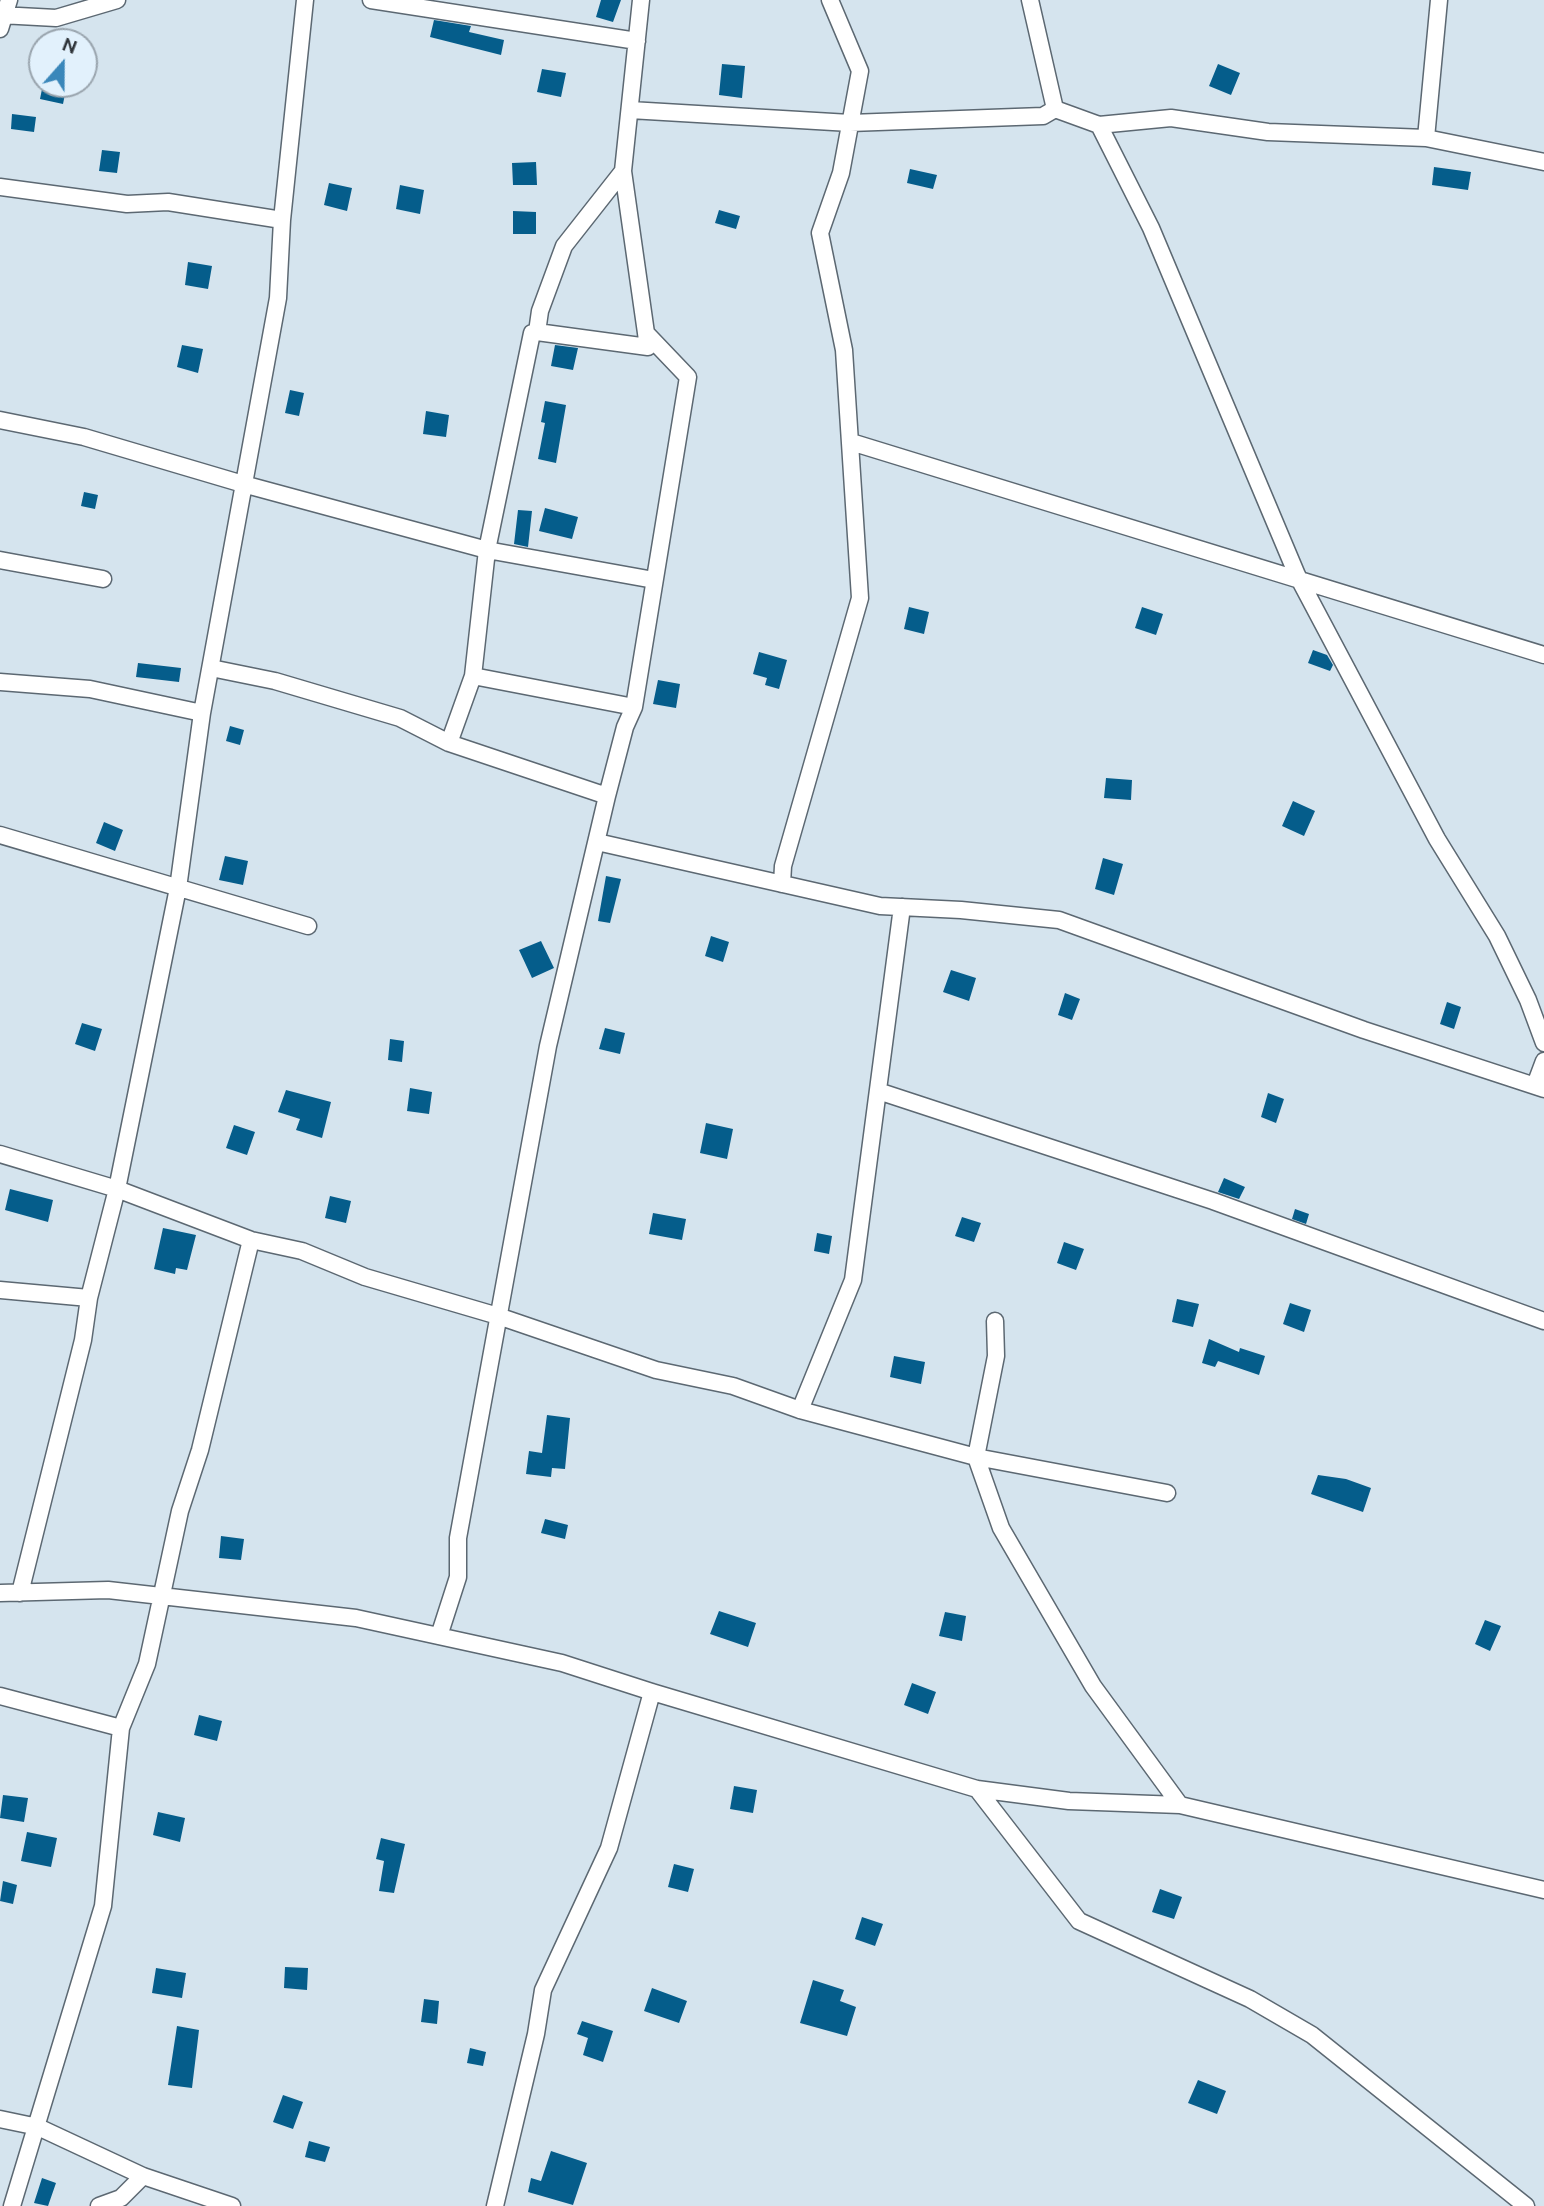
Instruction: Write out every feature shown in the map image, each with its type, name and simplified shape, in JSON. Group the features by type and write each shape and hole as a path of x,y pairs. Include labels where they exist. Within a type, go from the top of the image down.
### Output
{"street":[{"path":"4,15 56,18 117,0"},
{"path":"20,1593 83,1340 89,1298 117,1189 178,888 202,713 278,298 282,220 305,0"},
{"path":"371,0 637,41"},
{"path":"449,743 473,676 487,550 532,333 648,347 623,171 641,0"},
{"path":"782,884 783,866 860,598 844,350 820,233 841,173 860,71 830,0"},
{"path":"1030,0 1055,108"},
{"path":"1426,138 1439,0"},
{"path":"630,110 850,123 1043,116 1055,108"},
{"path":"1055,108 1099,125 1171,118 1268,132 1426,138 1544,162"},
{"path":"1099,125 1151,228 1300,580 1437,839 1497,936 1528,1000 1544,1043"},
{"path":"537,332 541,310 564,246 623,171"},
{"path":"0,187 127,204 168,202 282,220"},
{"path":"439,1636 458,1577 458,1538 548,1046 607,796 625,727 634,706 688,377 646,333"},
{"path":"0,420 84,437 243,484 487,550 654,580"},
{"path":"851,442 1544,655"},
{"path":"0,560 103,579"},
{"path":"211,668 275,681 400,718 449,743 607,796"},
{"path":"473,676 634,706"},
{"path":"0,682 90,689 202,713"},
{"path":"0,835 308,926"},
{"path":"597,842 880,906 961,910 1059,920 1364,1030 1539,1087 1544,1061"},
{"path":"800,1410 853,1280 902,907"},
{"path":"878,1091 1213,1201 1544,1321"},
{"path":"0,1154 117,1189 251,1240 303,1251 365,1277 498,1316 656,1370 733,1385 800,1410 976,1457 1167,1493"},
{"path":"12,2206 103,1906 121,1728 147,1664 180,1511 200,1450 251,1240"},
{"path":"0,1290 89,1298"},
{"path":"995,1321 996,1356 976,1457 1001,1528 1093,1686 1180,1805"},
{"path":"0,1593 108,1590 356,1618 562,1663 977,1789 1069,1801 1180,1805 1544,1890"},
{"path":"495,2206 536,2034 543,1990 609,1848 652,1692"},
{"path":"0,1696 121,1728"},
{"path":"977,1789 1079,1921 1250,1999 1312,2035 1526,2206"},
{"path":"0,2119 38,2127 144,2176 223,2204"},
{"path":"99,2206 121,2198 144,2176"}],"building":[{"path":"601,0 621,0 613,22 596,17"},
{"path":"434,20 471,26 469,32 504,40 501,55 430,37"},
{"path":"722,64 745,66 742,98 719,95"},
{"path":"1218,64 1240,73 1231,95 1209,86"},
{"path":"542,69 566,73 561,97 537,92"},
{"path":"40,98 64,98 63,104"},
{"path":"12,114 36,117 34,132 11,129"},
{"path":"102,150 120,152 117,173 99,171"},
{"path":"536,162 537,185 513,185 512,163"},
{"path":"1434,167 1471,172 1468,190 1432,185"},
{"path":"910,169 937,175 933,189 907,183"},
{"path":"329,183 352,188 347,211 324,205"},
{"path":"400,185 424,190 420,214 396,209"},
{"path":"719,210 740,216 736,229 715,223"},
{"path":"513,211 536,212 536,234 513,234"},
{"path":"188,262 212,266 208,289 185,285"},
{"path":"182,345 203,349 198,373 177,367"},
{"path":"555,345 578,348 573,370 551,366"},
{"path":"290,390 304,393 299,416 285,413"},
{"path":"545,401 566,405 556,463 538,459 545,423 541,422"},
{"path":"426,411 449,415 446,437 423,434"},
{"path":"84,492 98,495 95,509 81,506"},
{"path":"545,508 578,517 572,539 539,531"},
{"path":"518,510 532,511 528,547 514,544"},
{"path":"909,607 929,612 924,634 904,629"},
{"path":"1142,607 1163,614 1156,635 1135,628"},
{"path":"1313,650 1327,655 1333,665 1330,671 1308,663"},
{"path":"759,652 787,660 779,689 765,685 767,678 753,674"},
{"path":"138,663 181,668 179,682 136,677"},
{"path":"658,680 680,684 676,708 653,704"},
{"path":"230,726 244,730 240,745 226,741"},
{"path":"1106,778 1132,780 1131,800 1104,798"},
{"path":"1293,801 1315,811 1304,836 1282,826"},
{"path":"104,822 123,830 115,851 96,843"},
{"path":"225,856 248,861 243,885 219,880"},
{"path":"1103,858 1123,864 1114,895 1095,889"},
{"path":"606,876 621,879 610,923 598,921"},
{"path":"711,936 729,942 723,962 705,956"},
{"path":"541,941 554,968 532,978 519,950"},
{"path":"951,970 976,978 969,1001 943,992"},
{"path":"1065,993 1080,999 1072,1020 1058,1015"},
{"path":"1447,1002 1461,1007 1454,1029 1440,1024"},
{"path":"82,1023 102,1029 95,1051 75,1044"},
{"path":"605,1028 625,1033 620,1054 599,1049"},
{"path":"390,1039 404,1041 402,1062 388,1060"},
{"path":"410,1088 432,1092 429,1114 407,1111"},
{"path":"286,1090 331,1102 322,1138 296,1130 300,1119 278,1112"},
{"path":"1268,1093 1284,1099 1276,1123 1261,1117"},
{"path":"706,1123 733,1129 727,1159 700,1153"},
{"path":"234,1125 255,1132 247,1155 226,1148"},
{"path":"1224,1178 1245,1187 1239,1199 1218,1192"},
{"path":"10,1189 53,1200 48,1222 5,1210"},
{"path":"330,1196 351,1201 346,1223 325,1218"},
{"path":"1295,1209 1309,1214 1306,1224 1292,1219"},
{"path":"653,1213 686,1219 682,1240 649,1234"},
{"path":"962,1217 981,1223 974,1242 955,1236"},
{"path":"163,1228 196,1235 187,1270 176,1268 175,1274 154,1269"},
{"path":"817,1233 832,1236 829,1254 814,1251"},
{"path":"1064,1242 1084,1249 1076,1270 1057,1263"},
{"path":"1177,1299 1199,1304 1193,1327 1172,1322"},
{"path":"1290,1303 1311,1310 1304,1332 1283,1324"},
{"path":"1209,1339 1239,1352 1240,1348 1265,1356 1259,1375 1218,1361 1215,1367 1202,1363"},
{"path":"894,1356 925,1362 921,1384 890,1377"},
{"path":"547,1415 570,1418 565,1469 552,1468 551,1477 526,1474 529,1451 542,1453"},
{"path":"1318,1475 1346,1479 1371,1488 1363,1512 1311,1494"},
{"path":"545,1519 568,1525 565,1539 541,1533"},
{"path":"221,1536 244,1539 241,1560 219,1558"},
{"path":"719,1611 756,1623 748,1647 710,1634"},
{"path":"945,1612 966,1616 962,1641 939,1636"},
{"path":"1485,1620 1501,1626 1490,1651 1475,1644"},
{"path":"912,1683 936,1692 928,1714 904,1705"},
{"path":"199,1715 222,1721 217,1741 194,1735"},
{"path":"734,1786 757,1790 753,1813 730,1809"},
{"path":"3,1795 28,1798 24,1822 0,1818"},
{"path":"158,1812 185,1818 180,1842 153,1835"},
{"path":"27,1832 57,1838 51,1867 21,1861"},
{"path":"381,1838 405,1844 394,1893 379,1891 384,1861 376,1859"},
{"path":"674,1864 694,1869 688,1892 668,1887"},
{"path":"3,1881 17,1885 13,1904 0,1901"},
{"path":"1160,1889 1182,1897 1174,1919 1152,1912"},
{"path":"862,1917 883,1924 875,1946 855,1939"},
{"path":"285,1967 308,1968 307,1990 284,1988"},
{"path":"156,1968 186,1973 182,1998 152,1993"},
{"path":"813,1980 844,1990 840,2001 856,2007 847,2036 800,2023"},
{"path":"652,1988 687,2001 679,2023 644,2011"},
{"path":"424,1999 439,2001 437,2024 421,2022"},
{"path":"582,2021 613,2031 603,2062 583,2055 588,2038 577,2034"},
{"path":"177,2026 199,2030 192,2088 168,2085"},
{"path":"470,2048 486,2052 483,2066 467,2063"},
{"path":"1198,2080 1226,2091 1217,2114 1188,2103"},
{"path":"283,2095 303,2102 293,2129 273,2122"},
{"path":"309,2141 330,2147 325,2162 305,2157"},
{"path":"551,2151 587,2163 573,2205 528,2192 531,2178 541,2181"},
{"path":"42,2178 56,2183 48,2206 34,2203"}]}
